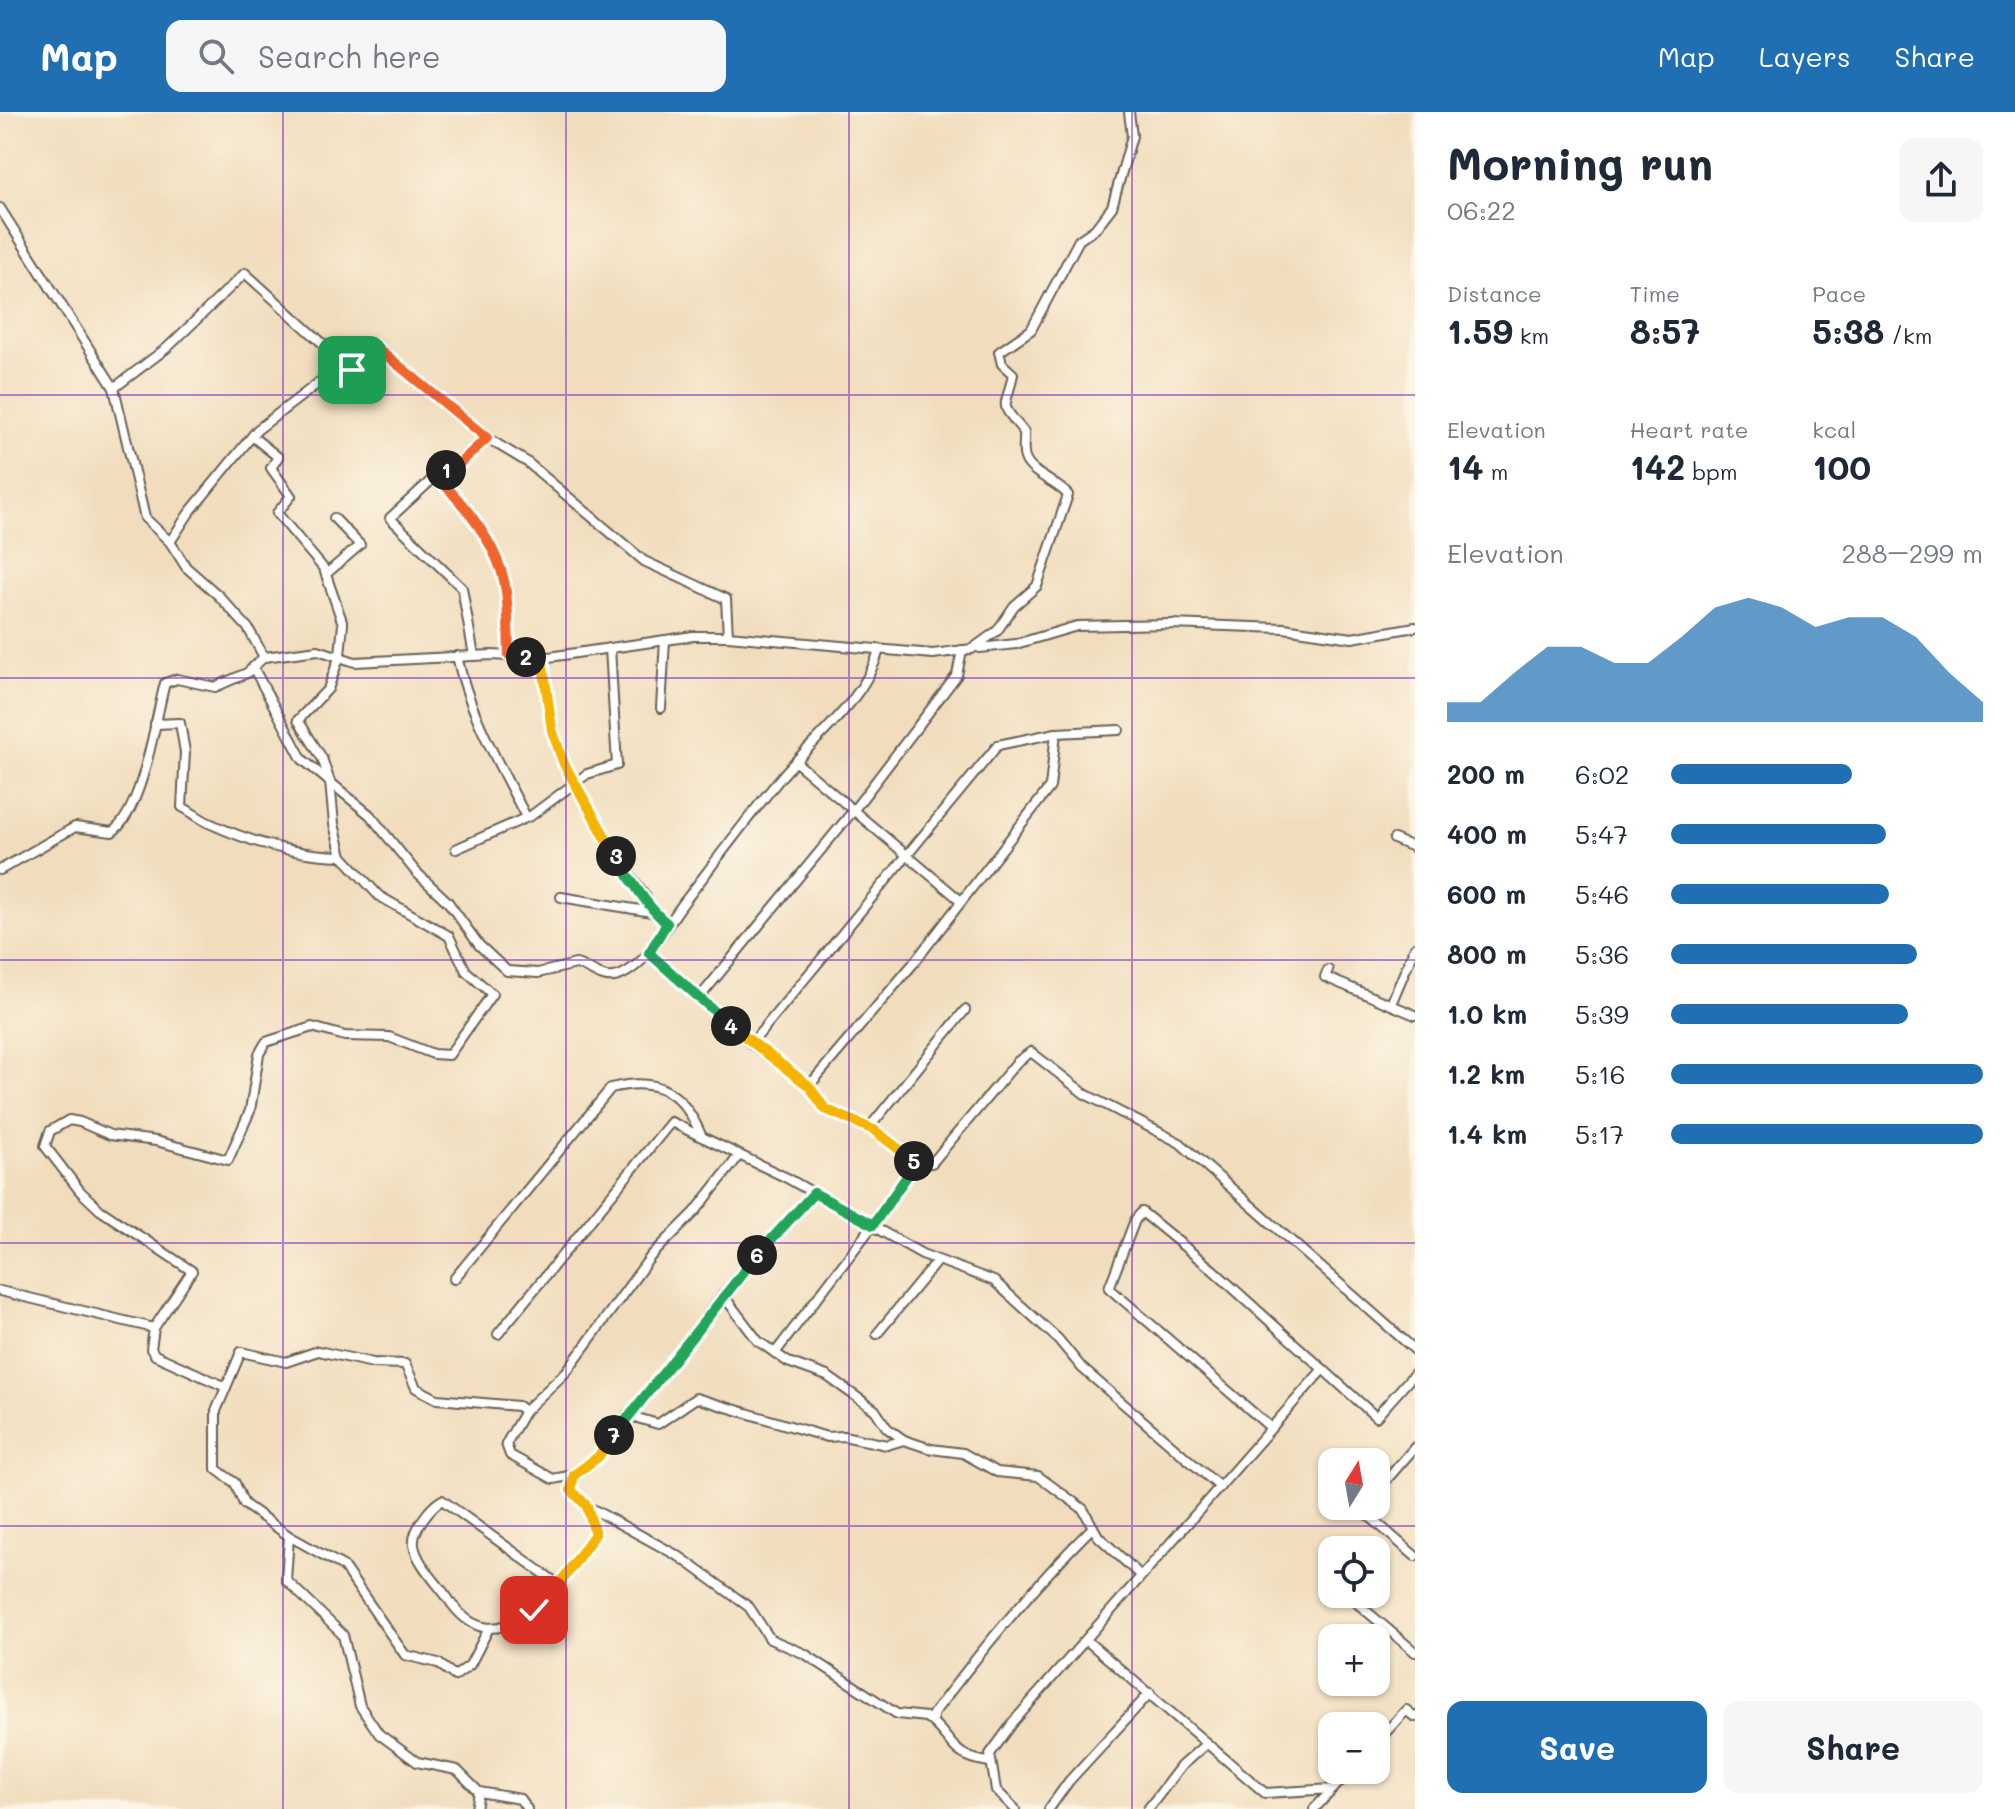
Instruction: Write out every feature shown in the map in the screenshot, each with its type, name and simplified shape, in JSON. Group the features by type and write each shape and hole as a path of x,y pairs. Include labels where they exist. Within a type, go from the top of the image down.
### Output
{"street":[{"path":"700,997 853,811 957,675 967,650 997,631 1014,606 1037,586 1068,495 1060,485 1030,466 1024,456 1024,432 1005,410 1003,401 1013,374 1002,364 999,352 1031,330 1079,240 1095,229 1112,207 1132,136 1129,112"},
{"path":"0,208 114,388 145,518 170,542 186,567 219,596 248,628 264,657"},
{"path":"114,388 168,347 245,273 343,364 352,370 375,346 487,438 527,462 644,561 726,599 728,636"},
{"path":"170,542 189,513 257,430 343,364"},
{"path":"226,1387 155,1355 151,1349 154,1328 192,1271 122,1227 80,1191 45,1146 50,1131 69,1120 110,1135 156,1141 228,1160 250,1111 259,1054 266,1042 312,1027 345,1036 389,1037 433,1054 449,1055 492,994 466,971 449,936 379,896 342,856 334,824 330,782 322,758 298,720 328,689 340,655 343,624 326,574 277,513 291,496 271,468 278,457 253,437"},
{"path":"474,656 462,588 390,518 436,476 459,464 487,438"},
{"path":"436,476 466,507 494,557 506,590 509,655"},
{"path":"326,574 360,545 334,518"},
{"path":"0,870 75,827 112,832 123,825 143,770 165,683 177,679 215,687 253,667 264,657 318,650 355,662 457,656 542,658 665,640 728,636 933,654 1016,644 1077,626 1171,624 1284,628 1352,638 1415,627"},
{"path":"661,708 665,640"},
{"path":"456,849 525,815 532,815 587,774 617,765 610,648"},
{"path":"253,667 302,759 370,815 416,872 448,902 479,945 507,971 538,973 576,964 602,978 621,976 649,953 667,923 785,773 860,689 874,668 879,650"},
{"path":"457,656 483,732 525,815"},
{"path":"542,658 552,730 575,783 617,858 645,895 652,912"},
{"path":"155,724 180,723 185,752 182,807 205,822 254,841 278,844 308,856 342,856"},
{"path":"751,1044 1003,741 1056,733 1119,730"},
{"path":"809,1086 913,964 1050,787 1056,733"},
{"path":"797,763 960,900"},
{"path":"1394,839 1415,848"},
{"path":"561,897 652,912 667,923"},
{"path":"1391,1004 1415,947"},
{"path":"649,953 751,1044 809,1086 825,1109 869,1128 916,1163 932,1163 1017,1062 1031,1052 1085,1094 1180,1143 1415,1350"},
{"path":"1328,970 1325,977 1415,1015"},
{"path":"869,1128 965,1010"},
{"path":"454,1279 611,1088 637,1081 678,1096 702,1137"},
{"path":"498,1334 671,1122 814,1193 937,1261 994,1281 1058,1339 1082,1368 1220,1487"},
{"path":"738,1157 695,1212 651,1256 566,1372 525,1411 506,1444 510,1455 553,1479 574,1475 598,1457 627,1415 700,1329 723,1295 814,1193"},
{"path":"775,1353 873,1225 916,1163"},
{"path":"1271,1428 1109,1288 1135,1220 1142,1212 1213,1270 1376,1417 1415,1373"},
{"path":"877,1334 937,1261"},
{"path":"0,1291 154,1328"},
{"path":"723,1295 758,1341 788,1362 827,1376 875,1410 887,1428 904,1440 931,1449 963,1453 997,1472 1038,1476 1083,1509 1093,1527 1141,1576"},
{"path":"525,1411 518,1406 437,1399 416,1388 405,1364 373,1363 318,1351 286,1362 241,1352 216,1411 216,1469 235,1483 244,1504 289,1536 343,1566 405,1655 438,1663 455,1676 470,1665 488,1630 534,1610 558,1584 595,1534 587,1506"},
{"path":"1015,1809 996,1790 990,1754 1015,1720 1323,1369"},
{"path":"627,1415 658,1424 696,1398 827,1437 843,1436 887,1445 904,1440"},
{"path":"1390,1476 1415,1447"},
{"path":"574,1475 571,1490 587,1506 680,1557 749,1607 770,1639 805,1654 897,1714 926,1717 951,1748 974,1760 989,1762"},
{"path":"488,1630 459,1616 415,1549 415,1534 438,1502 442,1500 558,1584"},
{"path":"1374,1520 1415,1556"},
{"path":"933,1722 933,1714 994,1635 1093,1527"},
{"path":"289,1536 286,1580 343,1635 360,1706 379,1734 417,1762 457,1770 479,1792 520,1799 527,1809"},
{"path":"1363,1608 1415,1652"},
{"path":"1086,1640 1265,1793 1333,1789"},
{"path":"1049,1809 1069,1781 1150,1693"},
{"path":"1390,1728 1406,1710 1415,1717"},
{"path":"1148,1809 1181,1766 1207,1743"},
{"path":"1314,1809 1338,1784"},
{"path":"476,1809 479,1792"}],"route":[{"path":"352,370 375,346 487,438 459,464 436,476 466,507 494,557 506,590 509,655 542,658 552,730 564,764 628,875 645,895 652,912 667,923 649,953 751,1044 809,1086 825,1109 874,1130 916,1163 873,1225 814,1193 766,1244 723,1295 700,1329 627,1415 598,1457 574,1475 571,1490 587,1506 595,1534 556,1589 534,1610"}]}
